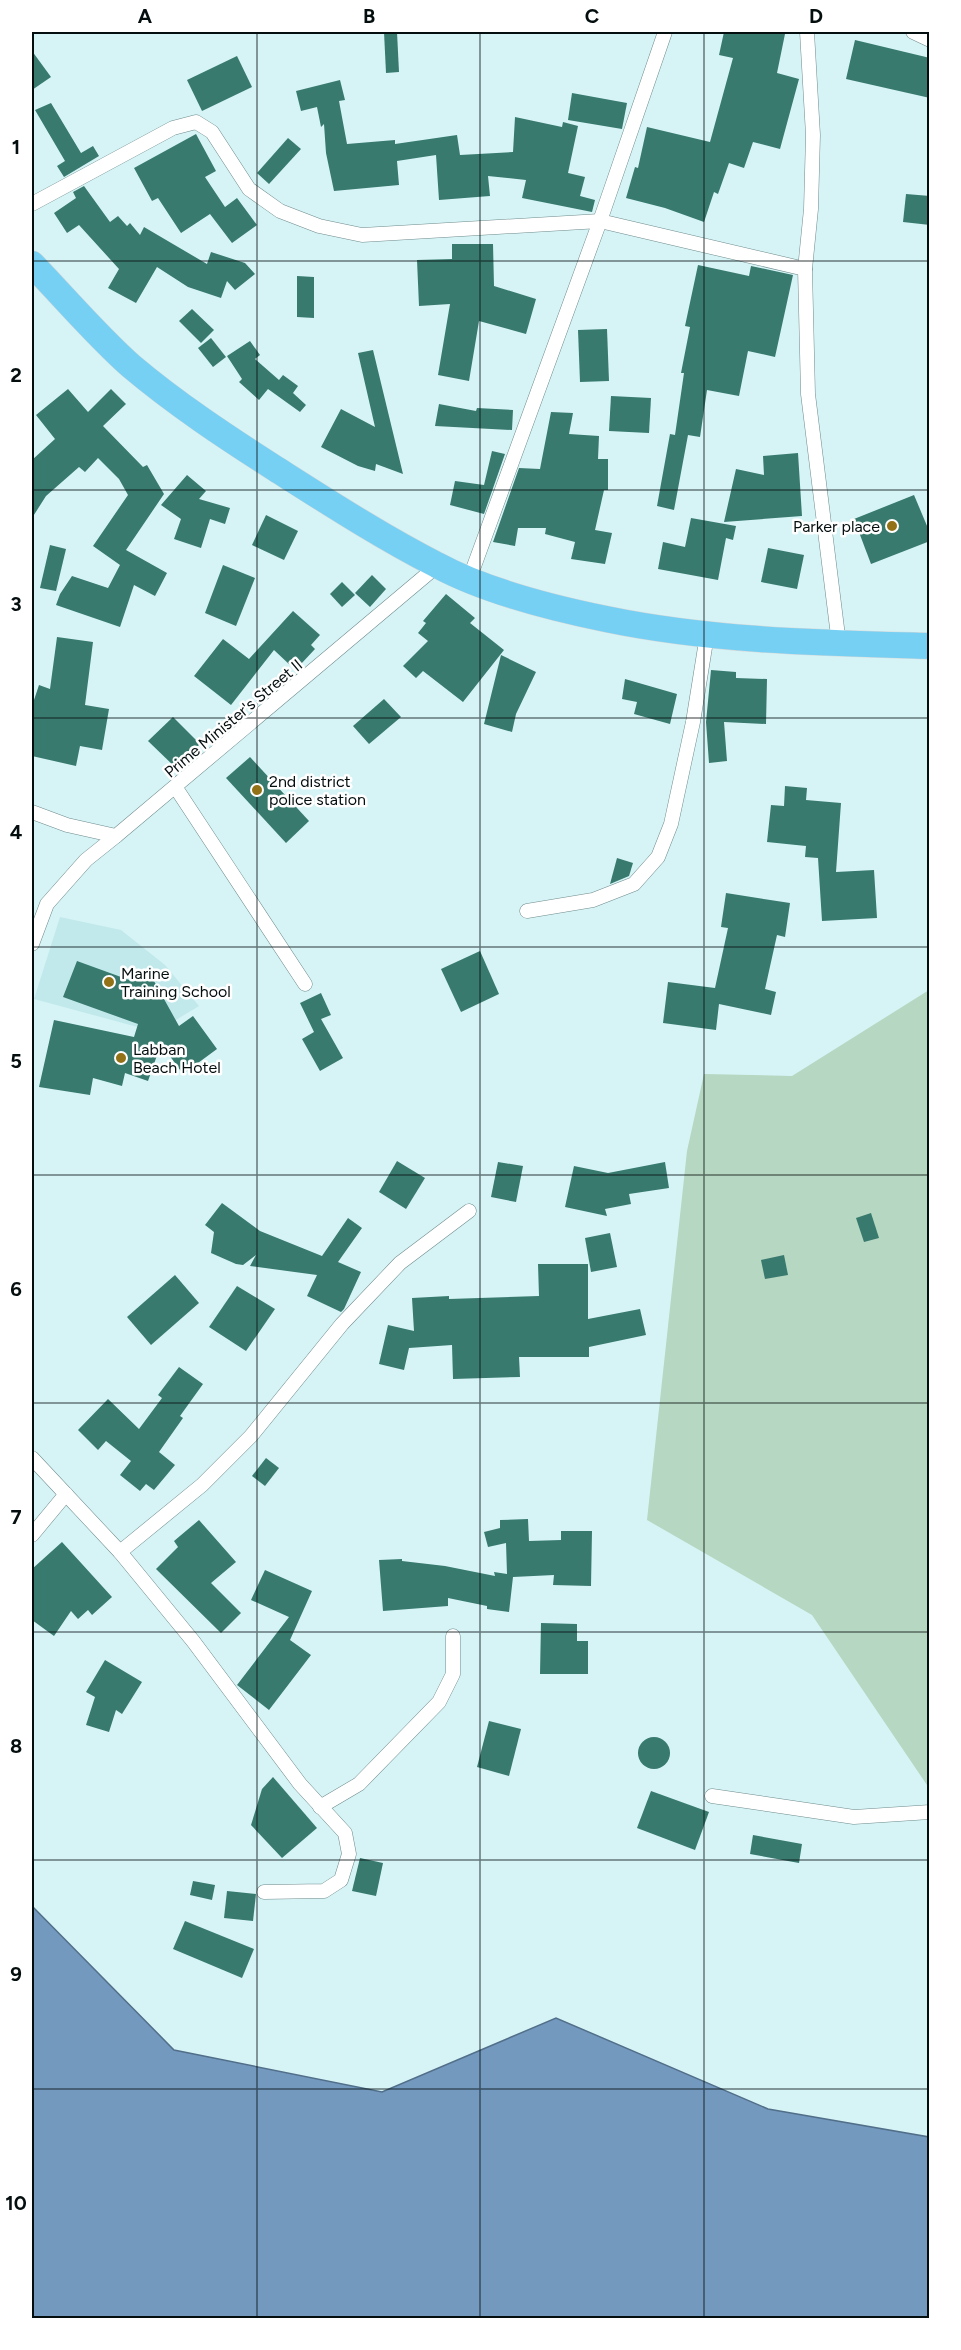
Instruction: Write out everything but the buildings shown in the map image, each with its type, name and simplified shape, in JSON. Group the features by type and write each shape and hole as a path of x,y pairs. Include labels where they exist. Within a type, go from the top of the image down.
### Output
{"highway":[{"path":"32,264 130,365 208,425 313,493 437,566 469,580 535,602 606,619 707,635 839,644 930,646"}],"street":[{"path":"469,580 600,220 665,32"},
{"path":"807,32 813,135 811,209 805,269 808,394 839,644"},
{"path":"913,32 930,40"},
{"path":"32,204 173,128 196,122 212,132 249,189 280,211 319,226 362,235 600,220 805,269"},
{"name":"Prime Minister's Street II","path":"32,944 47,904 86,860 176,788 437,566"},
{"path":"527,911 592,900 634,884 658,857 671,824 693,722 707,635"},
{"path":"176,788 305,984"},
{"path":"32,812 67,825 116,836"},
{"path":"120,1552 202,1485 250,1436 342,1323 400,1263 469,1211"},
{"path":"32,1458 120,1552 193,1641 300,1784 345,1833 349,1854 341,1880 324,1891 264,1892"},
{"path":"32,1535 66,1494"},
{"path":"320,1807 359,1785 439,1702 453,1674 453,1636"},
{"path":"712,1796 854,1817 930,1812"}],"shaded area":[{"name":"Marine Training School","path":"60,917 121,930 165,965 199,1006 156,1032 34,999"}],"green space":[{"path":"929,990 929,1788 812,1615 647,1520 687,1151 704,1074 792,1076"}],"water":[{"path":"32,1906 174,2050 382,2092 556,2018 768,2109 929,2137 929,2318 32,2318"}],"place":[{"name":"Parker place","path":"892,526"},
{"name":"2nd district police station","path":"257,790"},
{"name":"Marine Training School","path":"109,982"},
{"name":"Labban Beach Hotel","path":"121,1058"}]}
